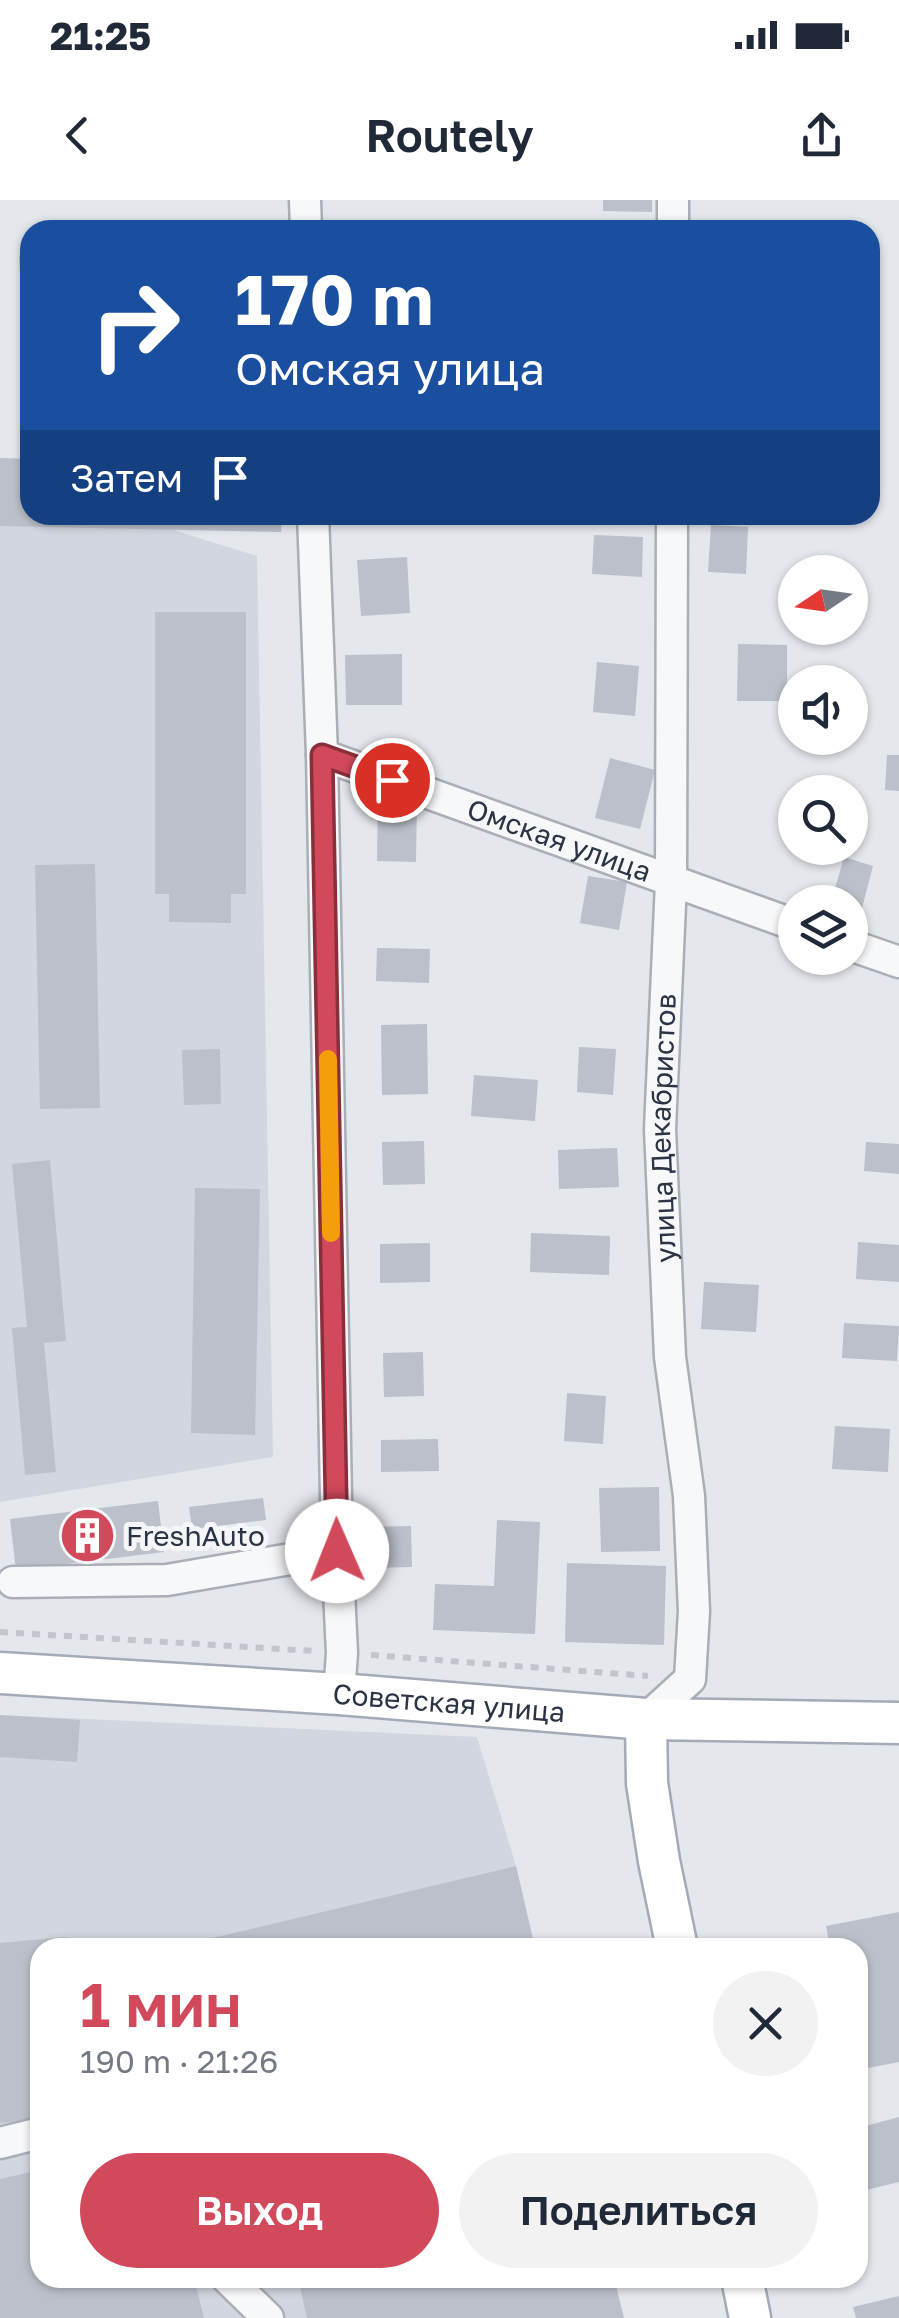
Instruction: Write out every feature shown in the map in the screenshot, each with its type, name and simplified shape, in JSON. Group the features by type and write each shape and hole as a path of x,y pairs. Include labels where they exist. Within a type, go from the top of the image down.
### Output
{"main road":[{"name":"Советская улица","path":"0,1674 339,1694 646,1719 899,1723"},
{"path":"646,1719 647,1783 674,1938"},
{"path":"744,2288 750,2318"}],"street":[{"path":"313,525 342,1652 339,1694"},
{"name":"улица Декабристов","path":"672,525 671,882 660,1129 670,1357 689,1496 694,1611 690,1679"},
{"name":"Омская улица","path":"322,755 778,919"},
{"path":"868,951 899,962"},
{"path":"13,1582 167,1580 337,1551"},
{"path":"646,1719 690,1679"},
{"path":"0,2143 30,2136"},
{"path":"237,2288 268,2318"}],"path":[{"path":"0,1632 342,1652 690,1679"}],"shaded area":[{"path":"0,476 20,502 20,525 157,525 257,556 273,1457 0,1502"},
{"path":"0,1715 477,1737 516,1866 533,1938 30,1938 30,2288 616,2288 624,2318 0,2318"}],"building":[{"path":"603,200 652,200 652,212 603,211"},
{"path":"0,458 20,459 20,525 281,525 281,532 0,526"},
{"path":"711,525 748,527 746,574 708,572"},
{"path":"594,535 643,537 642,577 592,574"},
{"path":"407,557 410,613 361,616 357,560"},
{"path":"155,612 246,612 246,894 231,894 231,923 169,922 169,894 155,894"},
{"path":"738,644 787,645 787,665 778,665 778,701 737,701"},
{"path":"402,654 402,705 346,705 345,655"},
{"path":"597,662 639,666 635,716 593,712"},
{"path":"887,755 899,755 899,791 885,790"},
{"path":"610,758 655,770 640,829 595,818"},
{"path":"378,800 417,801 416,862 377,861"},
{"path":"95,864 100,1108 40,1109 35,865"},
{"path":"842,865 873,866 868,885 836,885"},
{"path":"588,876 627,882 619,930 580,923"},
{"path":"377,948 430,949 429,983 376,981"},
{"path":"427,1024 428,1094 382,1095 381,1025"},
{"path":"579,1047 616,1049 613,1095 577,1092"},
{"path":"220,1049 221,1104 184,1105 182,1050"},
{"path":"474,1075 538,1080 535,1121 471,1116"},
{"path":"424,1141 425,1184 383,1185 382,1142"},
{"path":"866,1142 899,1144 899,1174 864,1171"},
{"path":"617,1148 619,1187 559,1189 558,1150"},
{"path":"50,1160 66,1341 44,1343 56,1472 25,1475 12,1328 27,1327 12,1164"},
{"path":"195,1188 260,1189 255,1435 191,1433"},
{"path":"531,1233 610,1236 609,1275 530,1272"},
{"path":"858,1242 899,1245 899,1282 856,1279"},
{"path":"430,1243 430,1282 380,1283 380,1244"},
{"path":"704,1282 759,1285 756,1332 701,1329"},
{"path":"844,1323 899,1326 897,1361 842,1358"},
{"path":"423,1352 424,1396 384,1397 383,1353"},
{"path":"567,1393 606,1396 603,1444 564,1441"},
{"path":"835,1426 890,1429 888,1472 832,1469"},
{"path":"438,1439 439,1471 381,1472 381,1440"},
{"path":"659,1487 660,1551 601,1552 599,1488"},
{"path":"263,1498 266,1520 192,1529 189,1507"},
{"name":"FreshAuto","path":"158,1501 164,1552 16,1570 10,1519"},
{"path":"497,1520 540,1522 535,1634 433,1630 435,1584 494,1586"},
{"path":"411,1526 412,1567 371,1568 369,1527"},
{"path":"567,1563 666,1566 664,1645 565,1642"},
{"path":"0,1715 80,1720 77,1762 0,1757"},
{"path":"516,1866 533,1938 213,1938"},
{"path":"899,1912 899,2062 868,2068 868,1938 828,1938 826,1926"},
{"path":"30,1940 30,2120 0,2123 0,1943"},
{"path":"899,2117 899,2182 868,2190 868,2125"},
{"path":"30,2172 30,2288 196,2288 204,2318 0,2318 0,2179"},
{"path":"300,2288 616,2288 624,2318 307,2318"},
{"path":"899,2296 899,2318 856,2318 853,2307"}],"slow traffic":[{"path":"328,1059 331,1233"}],"place":[{"name":"FreshAuto","path":"87,1536"}],"route":[{"path":"337,1551 322,755 392,780"}]}
